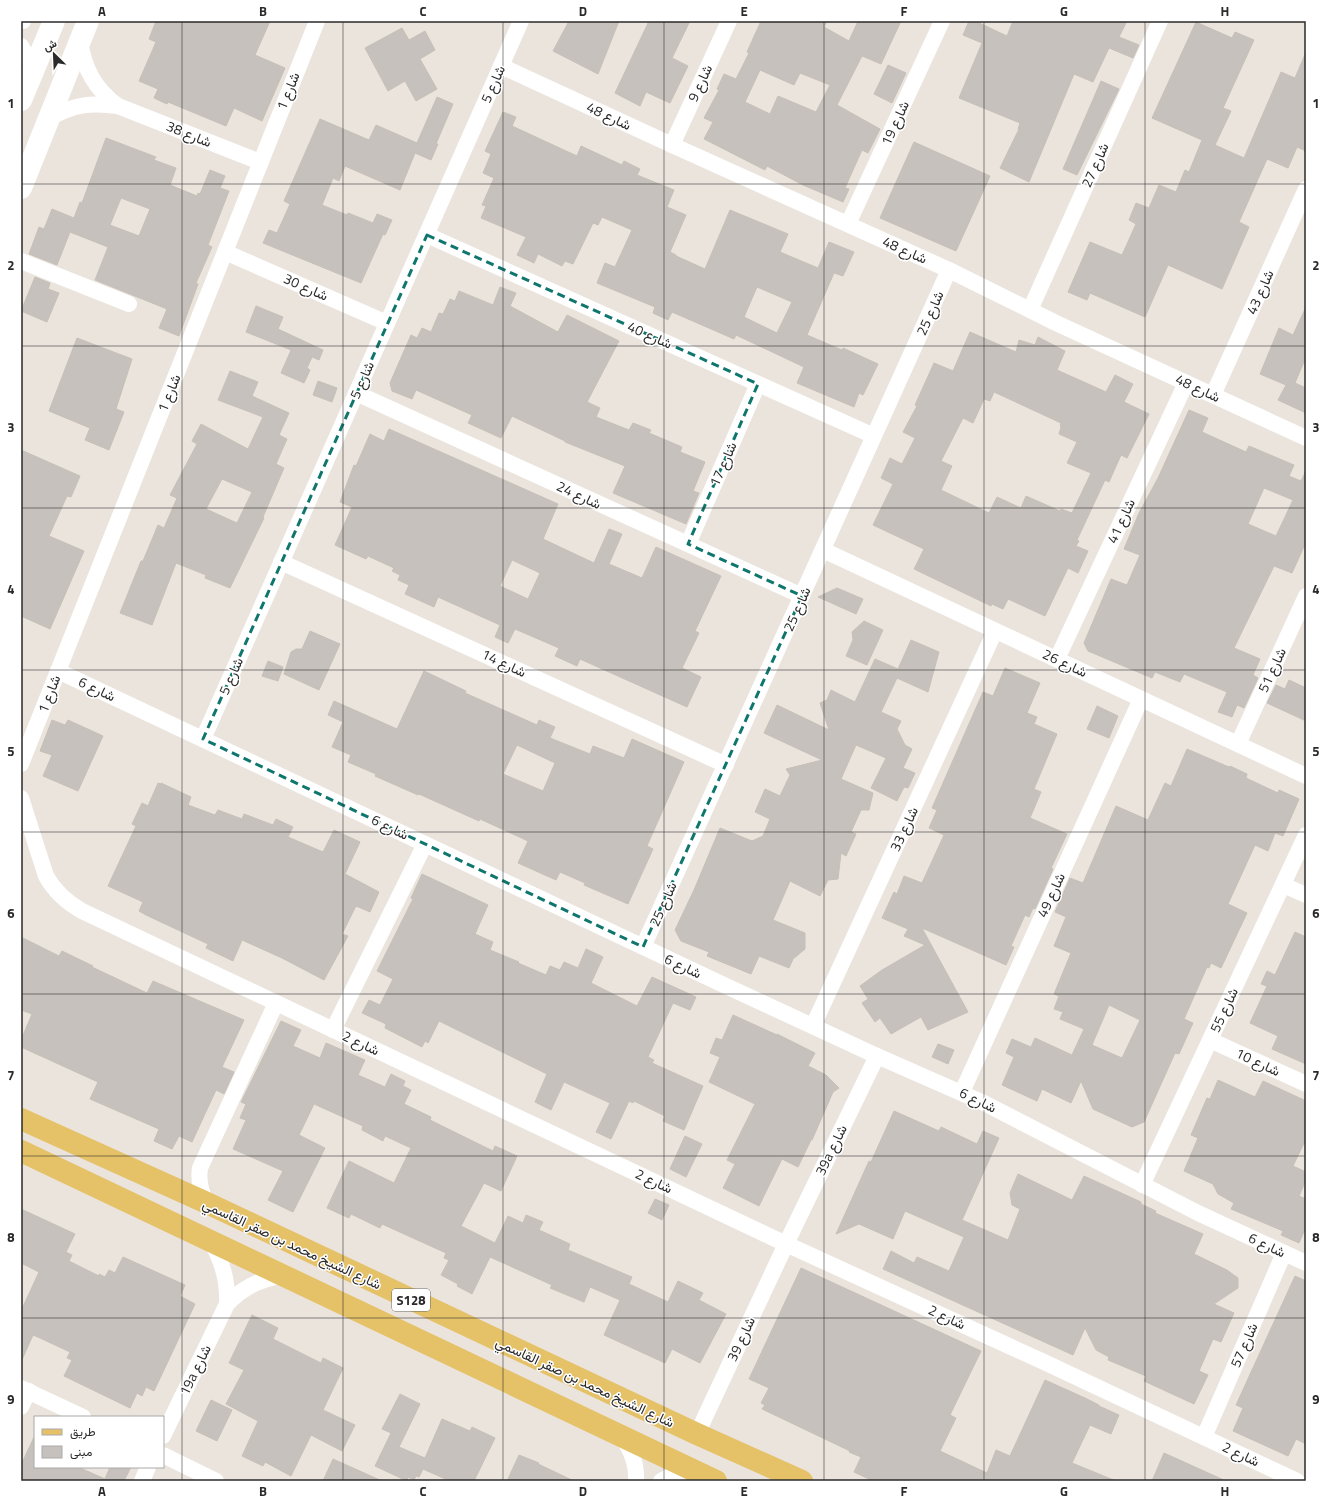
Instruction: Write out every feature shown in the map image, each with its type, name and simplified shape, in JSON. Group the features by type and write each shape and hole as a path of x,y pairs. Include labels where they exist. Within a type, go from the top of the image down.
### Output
{"main road":[{"path":"21,105 21,99 54,21"},
{"path":"21,188 28,151 48,119 88,21"},
{"name":"شارع الشيخ محمد بن صقر القاسمي","path":"21,1120 207,1203 697,1434 802,1481"},
{"name":"S128","path":"26,1156 284,1276 716,1481"},
{"path":"362,1313 374,1304 388,1298 396,1297 409,1299"}],"street":[{"name":"شارع 1","path":"21,764 316,21"},
{"name":"شارع 5","path":"203,739 521,21"},
{"name":"شارع 9","path":"672,145 729,21"},
{"name":"شارع 19","path":"848,224 942,21"},
{"name":"شارع 27","path":"1030,310 1160,21"},
{"name":"شارع 38","path":"80,42 86,67 92,78 108,98 118,106"},
{"path":"21,46 34,69"},
{"name":"شارع 48","path":"501,66 949,270 1030,310 1306,438"},
{"name":"شارع 38","path":"48,119 61,112 82,105 103,104 118,106 260,162"},
{"name":"شارع 43","path":"1213,395 1306,189"},
{"name":"شارع 40","path":"427,235 874,436"},
{"name":"شارع 30","path":"225,252 387,323"},
{"path":"21,261 129,304"},
{"name":"شارع 25","path":"643,947 949,270"},
{"name":"شارع 41","path":"1057,659 1186,383"},
{"name":"شارع 17","path":"688,544 758,384"},
{"name":"شارع 24","path":"356,393 802,596"},
{"name":"شارع 26","path":"823,550 1306,776"},
{"name":"شارع 14","path":"281,562 726,764"},
{"name":"شارع 51","path":"1238,744 1306,596"},
{"name":"شارع 33","path":"813,1026 995,631"},
{"name":"شارع 6","path":"58,671 877,1056 962,1092 1198,1213 1306,1263"},
{"name":"شارع 49","path":"962,1092 1141,699"},
{"name":"شارع 2","path":"21,798 46,876 53,887 71,905 82,911 786,1244 1204,1436 1297,1481"},
{"name":"شارع 55","path":"1142,1185 1306,836"},
{"path":"332,1030 425,844"},
{"path":"1283,885 1306,895"},
{"path":"207,1203 200,1186 200,1168 276,1003"},
{"name":"شارع 10","path":"1210,1040 1306,1084"},
{"name":"39a شارع","path":"786,1244 877,1056"},
{"name":"19a شارع","path":"211,1242 218,1253 226,1278 226,1304"},
{"name":"شارع 39","path":"697,1434 786,1244"},
{"name":"شارع 57","path":"1204,1436 1284,1253"},
{"name":"19a شارع","path":"164,1434 226,1304 236,1294 259,1281 271,1277 284,1276"},
{"path":"21,1407 25,1389 81,1416"},
{"path":"621,1436 634,1459 636,1481"},
{"path":"164,1455 216,1481"},
{"path":"142,1481 148,1468"},
{"path":"661,1481 672,1475 691,1469"}],"highlighted area":[{"path":"427,235 758,384 688,544 802,596 643,947 203,739"}],"building":[{"path":"156,21 270,21 255,55 285,68 262,121 234,108 226,126 168,102 167,104 154,98 158,89 139,81 156,42 149,39"},
{"path":"569,21 619,21 598,74 553,51"},
{"path":"649,21 690,21 672,58 688,66 670,103 646,92 640,106 615,93"},
{"path":"761,21 827,21 824,27 849,41 858,21 901,21 881,64 862,56 837,105 880,129 868,153 862,150 845,188 849,189 843,202 803,185 767,166 765,170 704,139 713,122 704,118 719,90 717,89 724,74 736,79 749,53 747,52","holes":["760,70 794,85 800,73 830,85 816,112 778,96 770,114 745,102"]},
{"path":"969,21 975,21 1007,36 1013,21 1127,21 1119,37 1139,45 1133,58 1109,48 1093,82 1074,74 1029,182 1000,168 1019,129 1020,123 959,98 982,43 963,35"},
{"path":"1196,22 1232,38 1235,32 1254,40 1223,108 1231,111 1215,145 1244,158 1281,72 1295,78 1306,52 1306,151 1297,147 1288,168 1267,159 1239,222 1249,227 1222,289 1168,265 1145,317 1090,293 1087,300 1068,292 1090,242 1122,255 1136,224 1129,220 1136,203 1149,208 1159,185 1176,192 1185,170 1189,172 1202,140 1152,118"},
{"path":"402,28 409,40 425,31 435,50 420,59 437,89 416,101 405,81 388,91 365,48"},
{"path":"888,65 906,73 892,103 874,94"},
{"path":"1101,81 1119,89 1077,175 1063,169"},
{"path":"437,97 453,104 436,144 438,144 431,160 415,153 400,190 345,166 339,181 333,178 322,205 373,223 377,214 392,220 385,235 383,234 361,283 263,243 269,230 277,233 290,204 284,201 320,119 369,140 376,125 417,143"},
{"path":"503,112 516,117 512,126 577,156 581,146 622,165 624,161 640,169 637,175 674,190 667,207 686,215 670,252 705,269 730,210 788,234 780,252 818,268 829,242 854,252 843,276 834,273 807,335 842,350 843,348 878,364 863,395 859,393 854,407 797,383 804,367 736,335 734,339 672,312 668,320 653,313 655,307 597,283 605,263 615,267 632,230 602,217 598,225 593,223 573,264 565,261 562,266 538,254 534,263 517,255 526,237 481,218 486,206 482,205 494,178 483,173 491,154 485,151","holes":["757,287 792,302 777,333 744,317"]},
{"path":"106,138 156,157 154,160 176,168 170,185 197,196 198,193 200,194 210,170 225,176 220,188 229,191 208,245 212,247 196,283 198,284 179,336 159,328 167,309 95,280 108,247 70,232 57,265 29,254 39,227 44,229 52,209 74,218 80,202 82,203","holes":["121,198 150,209 139,236 110,225"]},
{"path":"914,142 990,176 956,251 880,218"},
{"path":"35,277 50,283 48,289 59,293 47,322 21,311"},
{"path":"500,287 516,293 510,306 558,332 567,315 619,341 587,402 600,408 596,417 629,430 633,423 651,430 649,433 682,447 680,452 705,462 693,491 699,493 686,524 613,493 625,466 565,442 512,416 501,438 468,423 472,415 416,390 412,399 392,391 390,383 411,335 417,338 422,328 431,332 439,313 443,314 450,299 455,301 459,291 493,305"},
{"path":"256,306 283,317 278,329 323,350 319,360 312,357 307,368 310,370 304,383 281,373 291,350 246,332"},
{"path":"1306,307 1306,357 1295,383 1306,388 1306,413 1278,400 1286,385 1260,374 1279,328 1293,335"},
{"path":"970,332 1016,352 1019,340 1035,345 1038,337 1065,351 1057,370 1106,392 1115,375 1133,384 1124,402 1149,414 1127,458 1121,455 1109,482 1105,480 1077,540 1079,541 1076,546 1088,551 1078,573 1068,568 1045,616 1008,599 1003,609 992,604 991,606 914,569 924,549 873,525 893,484 881,478 890,458 902,464 915,438 903,432 917,406 915,405 934,363 953,371","holes":["994,392 1061,423 1059,434 1077,442 1067,463 1091,473 1072,513 1061,509 1060,511 1026,496 1021,508 997,497 989,513 941,490 952,466 941,461 963,418 973,423 984,399 990,401"]},
{"path":"77,338 132,359 116,409 124,412 109,450 85,440 90,428 49,411"},
{"path":"230,371 258,382 252,396 289,413 279,435 287,439 276,464 284,468 263,517 264,518 230,588 205,578 206,575 176,563 152,625 120,613 141,561 143,561 158,525 164,528 177,498 170,495 197,444 192,441 201,424 248,449 263,417 218,400","holes":["222,479 252,492 237,523 206,509"]},
{"path":"318,381 337,388 332,402 313,395"},
{"path":"1189,410 1208,418 1202,432 1246,452 1249,446 1294,465 1289,476 1301,481 1306,471 1306,542 1292,573 1274,566 1234,648 1260,659 1253,675 1258,678 1244,708 1237,705 1232,717 1218,712 1227,692 1184,674 1180,682 1155,672 1152,678 1088,651 1084,643 1111,579 1127,585 1140,555 1124,549 1139,513 1158,478","holes":["1264,488 1293,500 1276,536 1248,524"]},
{"path":"389,429 558,504 543,539 594,563 609,529 622,534 609,564 642,578 656,547 721,576 695,631 699,633 682,668 701,677 687,707 580,659 577,666 555,656 559,648 515,629 508,643 495,637 500,625 438,597 434,607 405,594 409,585 398,580 400,575 392,571 394,568 368,556 366,559 335,545 352,507 340,502 354,465 356,466 370,434 384,441","holes":["512,560 540,573 528,599 500,586"]},
{"path":"21,450 80,476 71,497 67,496 49,536 84,551 50,629 21,616"},
{"path":"837,588 863,599 856,614 818,597"},
{"path":"864,621 883,630 867,665 846,656 853,640 852,632"},
{"path":"310,631 340,644 319,690 284,674 291,652 296,649 302,649"},
{"path":"911,640 939,652 928,692 897,678 881,712 901,721 897,729 905,745 912,749 903,768 915,773 908,788 904,787 897,801 871,788 886,758 856,745 841,779 873,793 869,810 861,810 851,832 856,834 846,856 841,853 838,879 828,880 820,896 790,881 773,920 805,933 805,949 793,959 789,968 759,956 751,974 707,956 709,952 681,941 675,930 694,890 720,828 752,841 763,836 770,819 755,812 765,789 780,796 790,775 786,769 822,760 764,733 777,705 829,730 820,703 827,700 831,690 855,702 875,659 898,669"},
{"path":"268,661 283,667 278,681 262,676"},
{"path":"1005,668 1040,683 1027,713 1037,717 1034,724 1057,734 1034,789 1041,792 1030,818 1067,834 1051,868 1053,869 1035,909 1033,908 1029,917 1025,915 1011,946 1014,947 1006,965 922,928 968,1012 928,1030 921,1017 891,1034 880,1018 875,1022 862,1003 868,999 860,986 882,970 925,945 904,936 908,929 882,918 894,892 897,894 904,876 922,883 944,835 929,828 937,810 932,808 983,692 993,696"},
{"path":"424,671 466,691 465,693 537,725 539,720 555,727 550,738 590,754 593,746 624,758 632,739 684,762 647,846 653,849 628,904 584,885 585,883 560,872 556,880 518,863 528,841 480,819 479,821 419,794 418,795 348,762 351,755 332,747 343,722 328,715 334,701 397,729","holes":["517,745 555,763 543,791 503,774"]},
{"path":"1289,680 1306,688 1306,721 1267,703 1276,685 1285,689"},
{"path":"1097,706 1118,716 1109,738 1087,729"},
{"path":"52,720 65,725 68,720 103,736 78,791 43,776 52,755 40,751"},
{"path":"1187,749 1247,774 1246,778 1278,793 1279,790 1299,799 1283,836 1275,833 1268,851 1255,845 1228,904 1247,913 1221,968 1211,963 1209,968 1207,967 1184,1019 1193,1023 1179,1054 1175,1053 1144,1122 1132,1127 1093,1109 1081,1081 1071,1103 1042,1089 1037,1101 1002,1085 1014,1057 1006,1053 1012,1039 1031,1047 1035,1038 1072,1055 1084,1029 1060,1019 1063,1012 1054,1009 1059,996 1054,994 1071,953 1054,946 1066,917 1055,912 1070,878 1083,883 1116,806 1148,820 1165,783 1171,786","holes":["1109,1005 1140,1020 1122,1058 1092,1045"]},
{"path":"158,783 191,797 188,805 215,815 218,810 242,819 244,814 273,825 276,819 293,827 288,837 323,852 334,830 360,842 345,874 379,892 370,912 356,906 342,934 348,936 324,980 282,958 242,940 233,961 206,948 208,944 139,911 143,902 108,886 136,826 132,824 142,803 148,806"},
{"path":"422,874 488,905 475,934 493,942 490,950 519,962 518,963 546,975 550,966 560,970 564,962 578,968 586,949 603,957 591,983 637,1006 652,977 696,997 690,1010 673,1003 648,1057 654,1060 652,1063 703,1086 684,1130 663,1121 665,1116 634,1101 633,1103 629,1101 611,1139 596,1132 610,1103 564,1082 551,1110 535,1102 547,1074 439,1021 428,1043 425,1041 422,1047 385,1028 386,1024 362,1013 369,1000 380,1005 393,979 377,971 413,899 411,898"},
{"path":"1295,932 1306,937 1306,1064 1272,1049 1278,1036 1250,1023 1267,986 1261,984 1267,971 1275,975"},
{"path":"21,937 59,956 62,951 147,993 153,981 244,1020 222,1067 234,1072 224,1094 216,1090 192,1142 179,1136 172,1149 154,1141 159,1129 90,1099 98,1082 21,1047 21,1040 32,1014 21,1010"},
{"path":"733,1015 777,1034 815,1053 808,1066 826,1075 839,1088 833,1092 812,1140 798,1167 782,1159 759,1206 723,1188 735,1164 727,1160 755,1104 709,1082 720,1057 710,1053 716,1038 722,1040"},
{"path":"281,1021 301,1030 293,1046 320,1058 326,1043 365,1060 358,1075 385,1087 391,1074 405,1081 403,1086 411,1090 404,1104 431,1117 430,1120 493,1151 495,1146 517,1156 501,1191 484,1183 461,1226 495,1243 508,1216 523,1223 526,1215 543,1222 539,1230 570,1244 568,1250 632,1277 629,1284 668,1302 678,1281 703,1293 699,1300 726,1314 700,1363 672,1349 665,1363 604,1335 620,1300 590,1287 584,1302 550,1288 552,1285 490,1257 472,1294 457,1286 458,1284 441,1275 449,1260 444,1258 446,1253 382,1224 380,1228 351,1214 349,1218 327,1208 349,1161 394,1183 411,1148 385,1136 383,1141 362,1130 363,1126 314,1104 299,1135 325,1148 293,1212 268,1200 283,1171 233,1149 246,1120 240,1118 246,1104 241,1102"},
{"path":"938,1044 954,1050 948,1064 932,1057"},
{"path":"1218,1080 1255,1097 1263,1081 1306,1101 1306,1139 1293,1166 1306,1172 1306,1180 1299,1196 1306,1199 1306,1227 1299,1243 1281,1235 1283,1231 1231,1209 1234,1203 1218,1194 1213,1184 1184,1171 1198,1138 1191,1135 1207,1098 1210,1099"},
{"path":"894,1111 939,1131 941,1127 977,1144 983,1131 999,1138 962,1220 1008,1240 1020,1209 1012,1205 1010,1193 1018,1174 1072,1200 1084,1176 1141,1202 1141,1204 1156,1211 1155,1213 1203,1234 1194,1254 1227,1270 1238,1278 1238,1288 1214,1304 1234,1313 1221,1342 1213,1339 1199,1371 1208,1375 1194,1404 1144,1381 1146,1376 1108,1360 1109,1357 1096,1350 1085,1328 1073,1355 883,1269 891,1251 914,1263 917,1257 949,1271 964,1237 905,1211 893,1239 859,1224 836,1234 869,1161 871,1162"},
{"path":"685,1136 702,1144 686,1177 670,1169"},
{"path":"655,1199 669,1205 662,1220 648,1213"},
{"path":"21,1209 75,1234 66,1252 72,1255 69,1261 99,1276 99,1274 105,1277 109,1270 115,1273 123,1257 185,1285 180,1296 195,1304 154,1391 146,1387 142,1396 137,1393 130,1408 64,1376 72,1360 67,1358 70,1352 33,1335 21,1362 21,1311 39,1272 21,1263"},
{"path":"801,1268 981,1351 950,1415 956,1418 940,1451 987,1473 996,1450 1010,1456 1045,1380 1119,1415 1111,1434 1090,1425 1072,1463 1116,1481 873,1481 854,1472 861,1457 762,1409 765,1405 761,1403 769,1388 749,1379"},
{"path":"1295,1276 1306,1281 1306,1444 1296,1439 1288,1456 1233,1431 1243,1408 1236,1405"},
{"path":"252,1315 278,1328 273,1339 321,1363 323,1358 343,1368 323,1410 355,1425 342,1451 311,1435 291,1476 265,1462 263,1466 242,1456 258,1421 226,1404 244,1370 229,1363"},
{"path":"400,1394 420,1404 399,1447 425,1458 442,1419 470,1431 472,1427 495,1438 474,1481 450,1481 423,1469 419,1477 416,1476 414,1480 408,1477 407,1481 375,1466 391,1433 382,1429"},
{"path":"211,1400 232,1410 217,1441 196,1431"},
{"path":"34,1437 34,1468 80,1468 105,1479 110,1468 130,1468 124,1481 27,1481 21,1478 21,1465"},
{"path":"1164,1453 1226,1481 1152,1481"},
{"path":"519,1455 539,1463 538,1464 574,1481 507,1481"},
{"path":"333,1459 382,1481 323,1481"}]}
